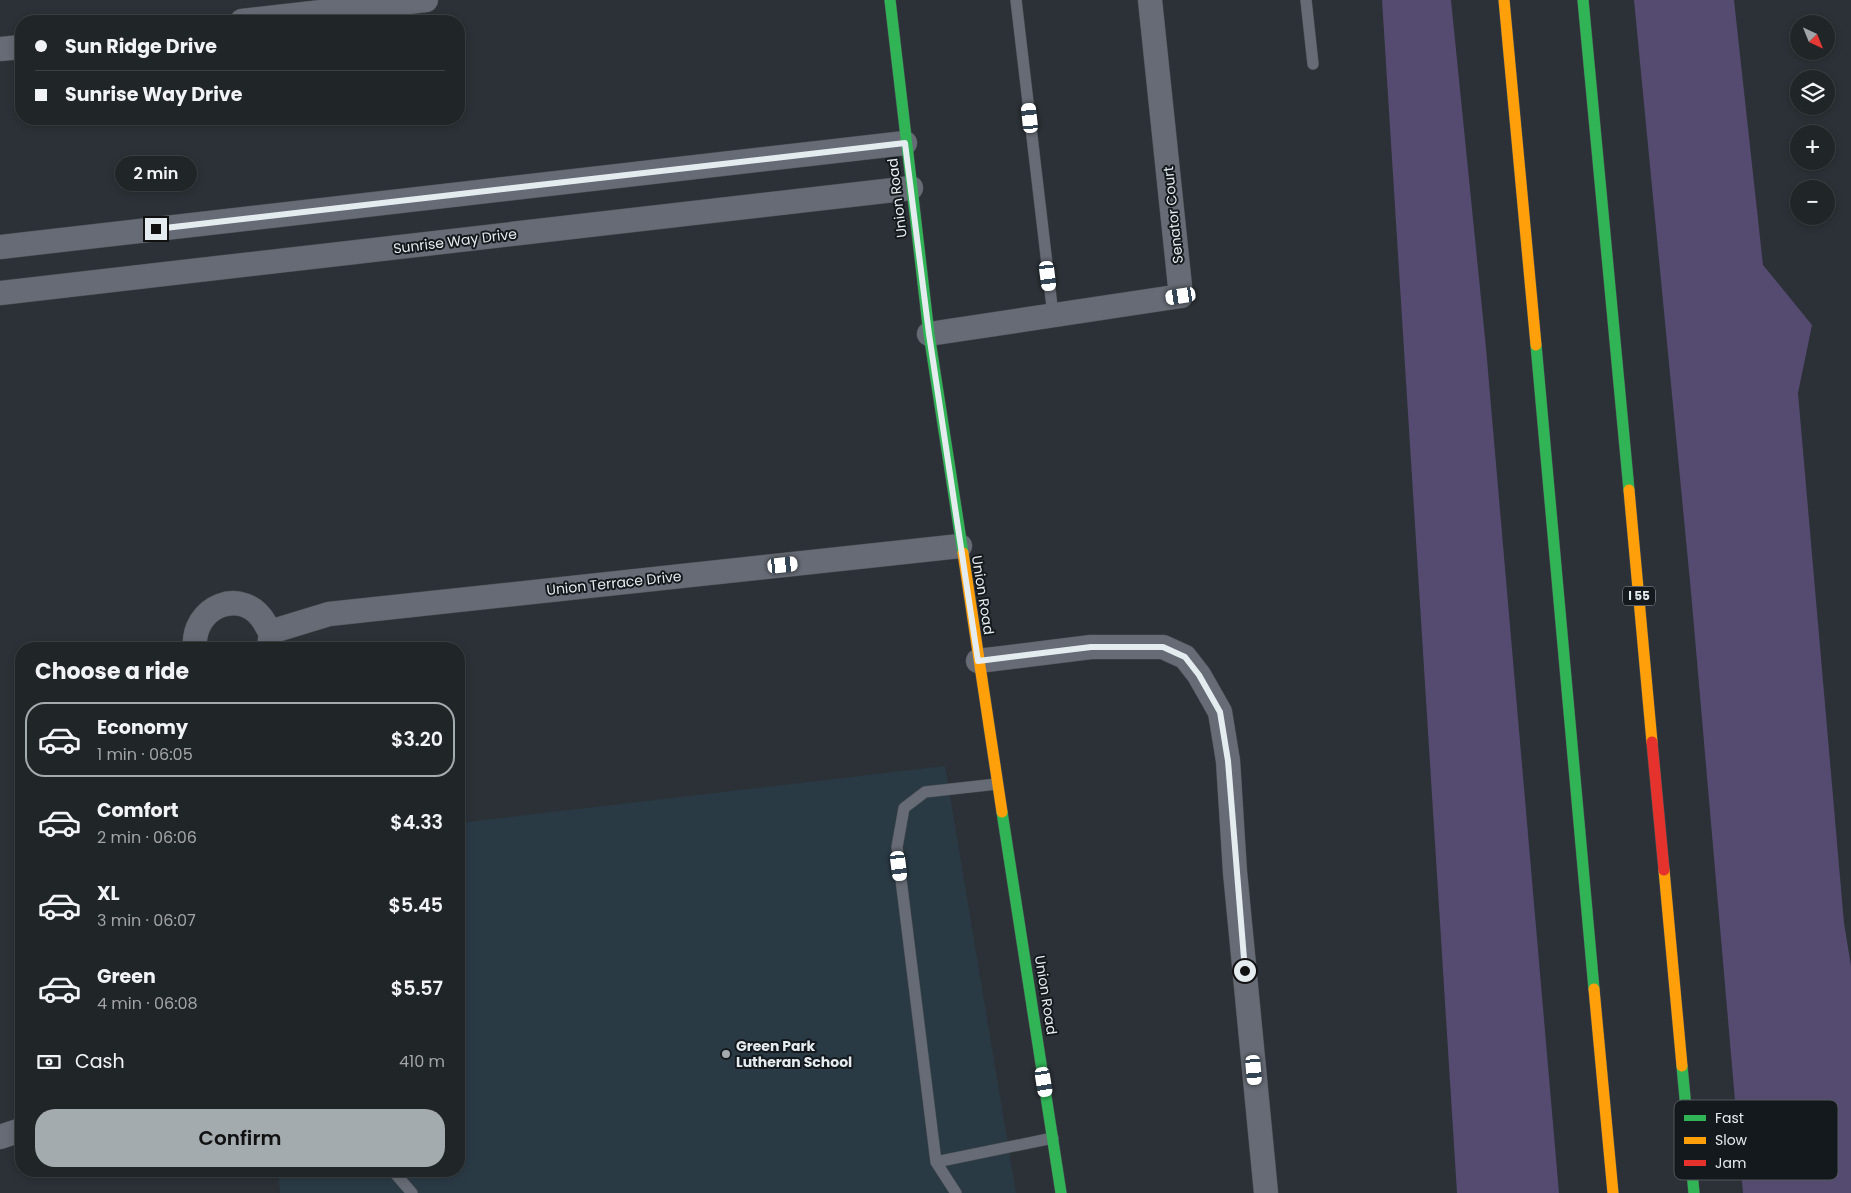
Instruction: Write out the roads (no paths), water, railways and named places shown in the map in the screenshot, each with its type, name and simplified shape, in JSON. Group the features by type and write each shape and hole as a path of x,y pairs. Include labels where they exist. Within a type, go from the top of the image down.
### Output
{"main road":[{"name":"Union Road","path":"890,0 905,143 929,334 960,546 1061,1193"},
{"path":"1504,0 1613,1193"},
{"name":"I 55","path":"1583,0 1685,1100"},
{"name":"I 55","path":"1693,1180 1694,1193"}],"street":[{"path":"295,15 426,0"},
{"name":"Senator Court","path":"929,334 1181,296 1150,0"},
{"path":"0,49 15,48"},
{"path":"0,247 905,143"},
{"name":"Sunrise Way Drive","path":"0,293 911,188"},
{"name":"Union Terrace Drive","path":"194,642 194,636 200,620 214,607 236,602 259,612 270,640 329,614 960,546"},
{"path":"978,661 1091,647 1163,647 1185,657 1199,675 1220,712 1228,761 1235,872 1266,1193"},
{"path":"0,1137 15,1132"}],"lane":[{"path":"1016,0 1053,315"},
{"path":"1306,0 1313,64"},
{"path":"956,1193 936,1162 897,847 904,808 925,792 997,784"},
{"path":"936,1162 1053,1138"},
{"path":"398,1177 412,1193"}],"place":[{"name":"Green Park Lutheran School","path":"726,1054"}]}
